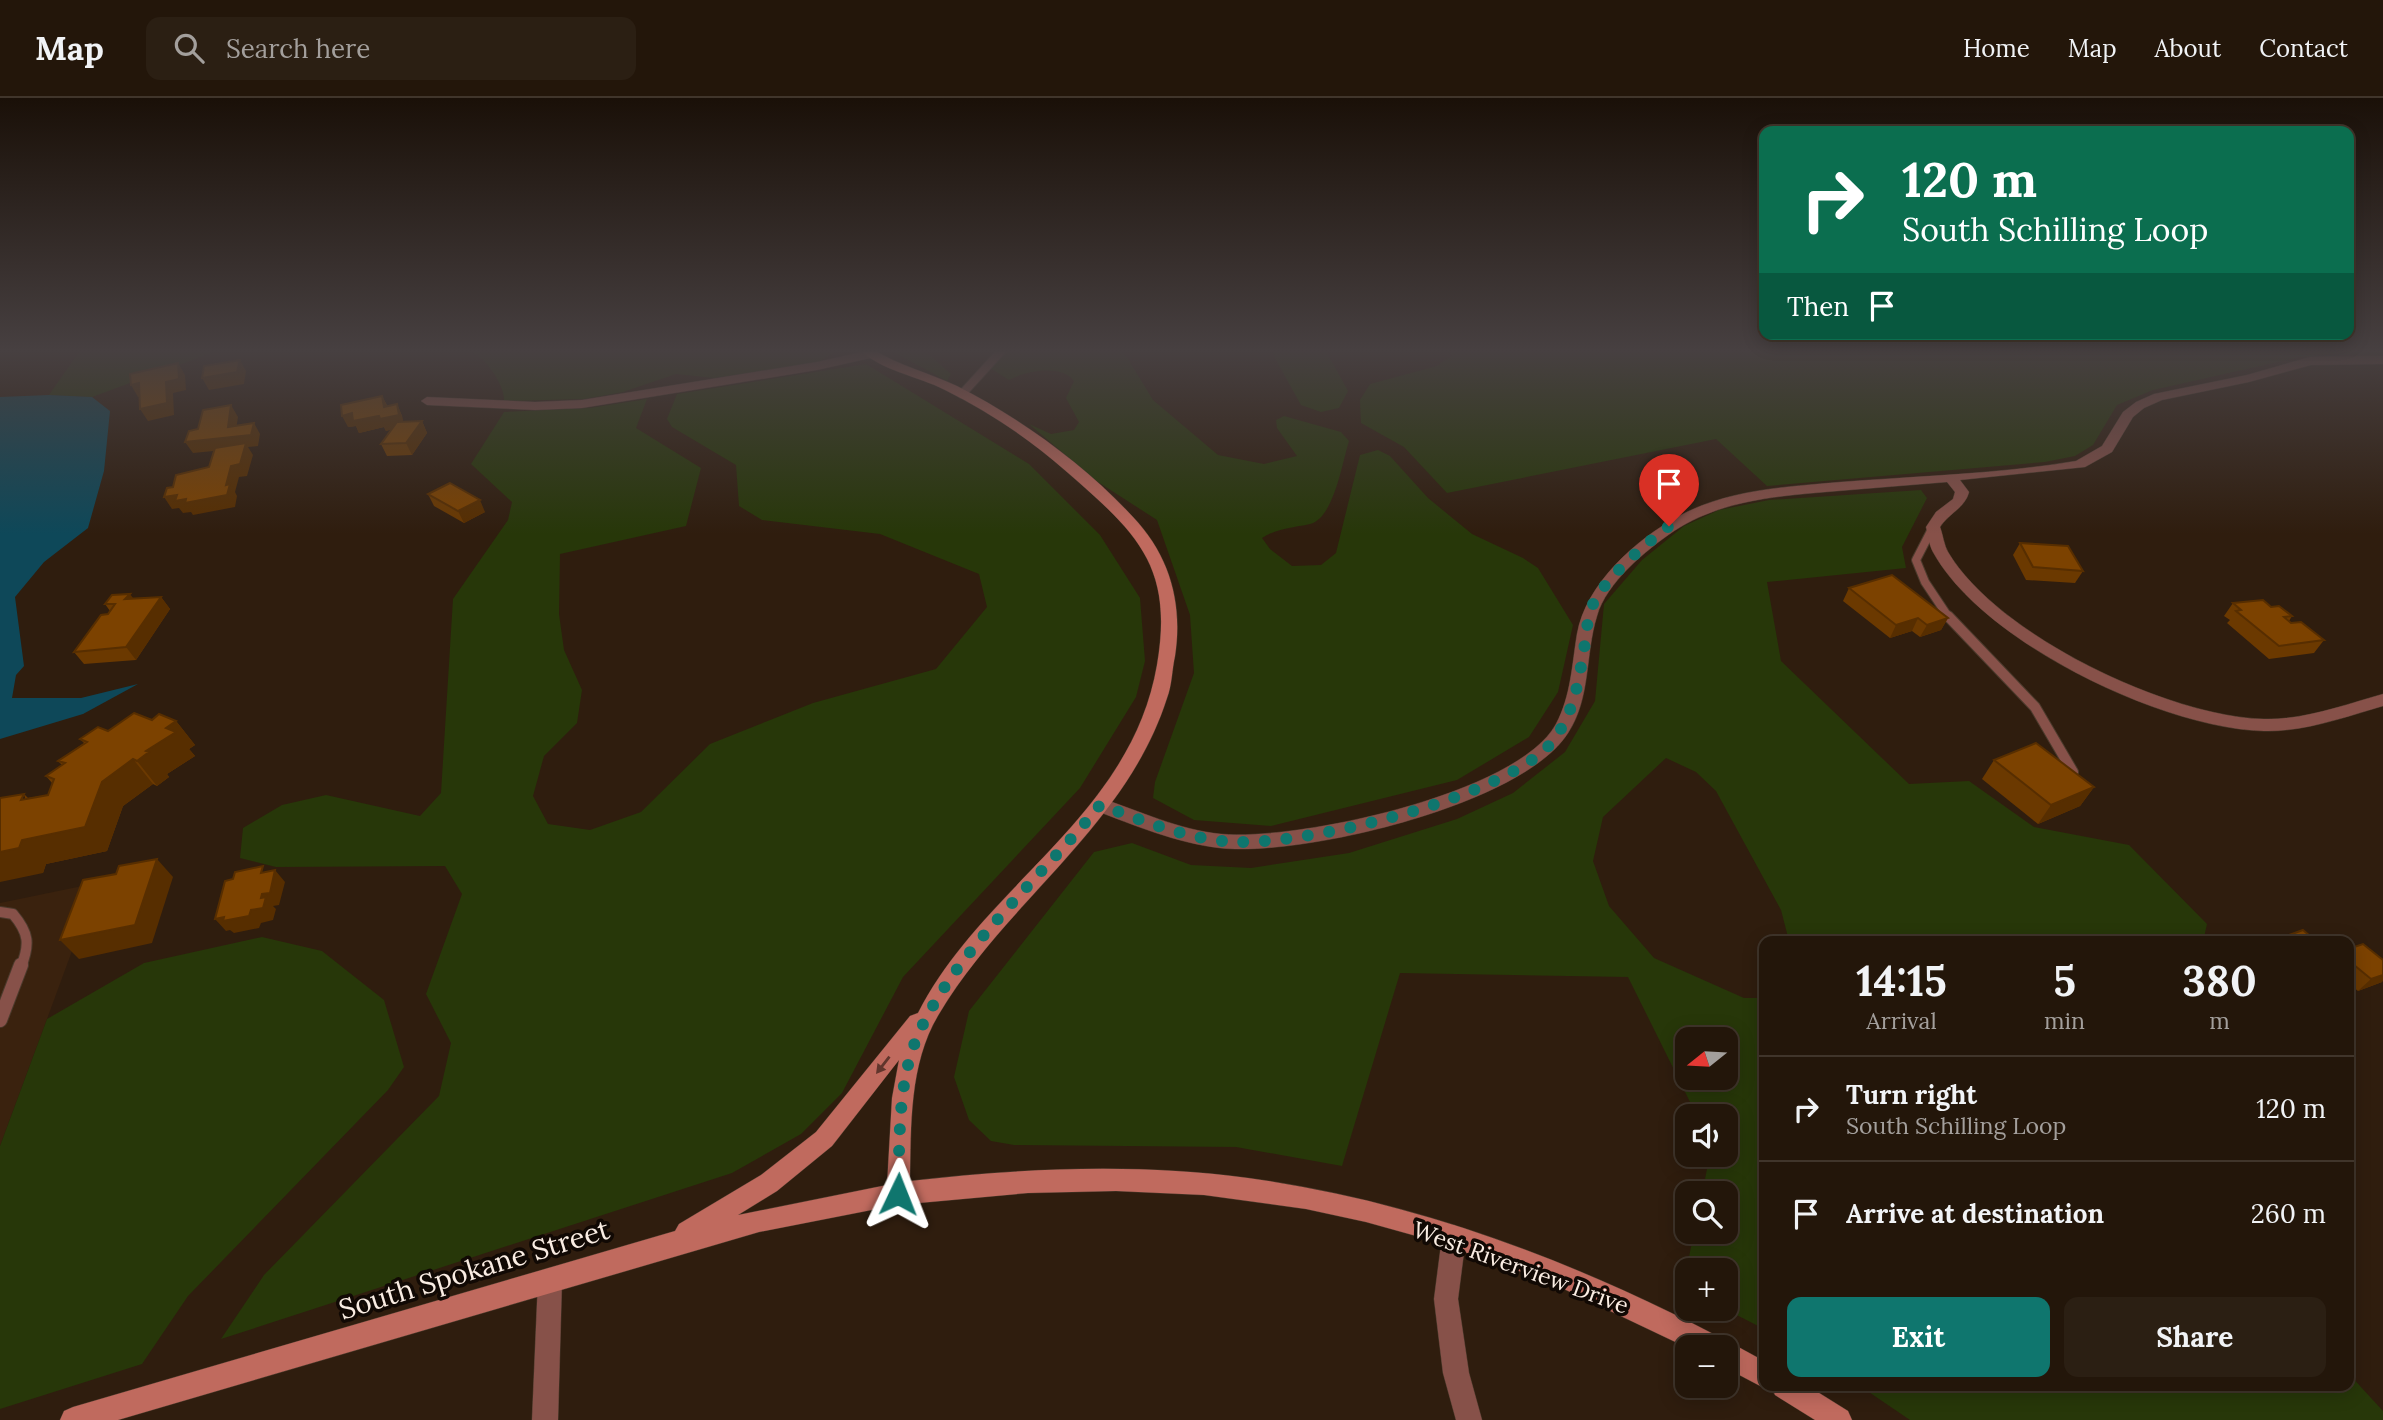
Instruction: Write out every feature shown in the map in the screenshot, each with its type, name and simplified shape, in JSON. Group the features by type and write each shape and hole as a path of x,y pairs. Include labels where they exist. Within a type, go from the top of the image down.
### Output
{"street":[{"path":"669,1243 769,1182 824,1139 955,972 1100,805 1129,767 1152,722 1167,676 1170,607 1157,564 1131,523 1079,474 991,411"},
{"path":"1100,805 1173,832 1224,841 1276,842 1327,835 1471,791 1513,772 1551,744 1570,713 1578,687 1588,618 1596,597 1644,545 1669,526 1694,512 1765,493 2080,464 2108,449 2133,411"},
{"path":"1951,477 1962,492 1960,501 1941,515 1933,527 1941,552 1964,583 1999,615 2039,644 2091,673 2137,694 2202,716 2262,725 2308,722 2383,700"},
{"path":"898,1194 901,1115 915,1042 930,1010 955,972"},
{"name":"West Riverview Drive","path":"898,1194 1031,1181 1132,1181 1248,1189 1353,1209 1454,1237 1573,1281 1687,1335"},
{"name":"South Spokane Street","path":"73,1420 669,1243 814,1209 898,1194"},
{"path":"1454,1237 1446,1299 1455,1373 1469,1420"},
{"path":"545,1420 550,1279"},
{"path":"1738,1360 1759,1372"},
{"path":"1792,1391 1839,1420"}],"lane":[{"path":"1933,527 1916,560 1941,612 2038,710 2073,772"},
{"path":"0,912 13,914 27,930 28,948 0,1020"}],"shaded area":[{"path":"97,883 47,1019 0,1146 0,903"}],"green space":[{"path":"643,411 636,428 701,468 686,526 560,554 559,614 564,650 582,690 577,723 544,756 533,796 548,824 590,830 641,812 710,744 813,703 936,669 987,607 979,574 880,534 762,520 739,506 736,465 672,427 667,419 670,411 942,411 1029,464 1100,535 1140,598 1145,661 1136,697 1080,788 903,977 842,1093 801,1134 732,1173 221,1339 264,1275 439,1096 451,1043 426,994 462,894 445,866 276,867 240,858 243,828 282,805 326,795 420,816 441,793 453,599 508,520 512,502 471,464 504,412"},
{"path":"1073,411 1166,411 1218,455 1264,464 1297,456 1277,428 1276,420 1284,416 1341,432 1349,441 1336,488 1325,512 1310,524 1279,530 1262,538 1270,549 1292,566 1321,565 1336,553 1360,455 1378,450 1390,456 1428,498 1472,534 1538,568 1573,625 1558,692 1529,737 1457,780 1271,826 1194,820 1153,798 1155,782 1194,673 1190,615 1157,520 1095,480 1029,424 1051,434 1074,430 1079,422"},
{"path":"1360,411 2114,411 2093,445 2075,456 2045,462 1767,486 1716,439 1447,493 1404,447 1361,423"},
{"path":"1921,490 1927,498 1902,547 1906,568 1767,582 1781,661 1909,784 1969,781 2034,827 2129,845 2207,924 2204,936 1788,936 1781,910 1716,791 1696,772 1666,758 1603,817 1593,861 1609,906 1654,958 1744,998 1759,998 1759,1326 1738,1316 1738,1258 1689,1258 1692,1244 1738,1244 1738,1181 1705,1181 1707,1167 1738,1167 1738,1104 1691,1104 1684,1090 1738,1090 1738,1027 1675,1027 1675,1072 1628,977 1400,973 1342,1166 1236,1147 1014,1145 991,1141 969,1120 954,1077 969,1011 1094,852 1132,843 1191,865 1251,868 1349,853 1457,819 1513,793 1565,752 1595,701 1604,604 1642,560 1684,526 1719,510 1769,500"},
{"path":"262,937 322,951 384,1000 404,1067 388,1090 188,1296 142,1364 0,1409 0,1146 47,1019 144,963"},
{"path":"2354,1379 2383,1411 2383,1420 1910,1420 1867,1391 2354,1391"}],"water":[{"path":"0,411 110,411 104,471 88,528 44,562 15,597 24,666 16,675 12,698 81,698 138,684 83,714 0,739"}],"building":[{"path":"203,411 230,411 228,427 254,423 251,435 185,442 189,431 198,429"},
{"path":"342,411 398,411 399,415 353,421 352,413 342,416"},
{"path":"422,421 406,443 381,444 397,422"},
{"path":"246,443 240,464 231,466 226,485 230,484 227,495 185,503 186,499 175,501 177,495 164,497 167,488 173,487 176,475 209,467 215,448"},
{"path":"450,483 480,500 458,511 428,494"},
{"path":"2020,543 2068,546 2083,571 2033,567"},
{"path":"1892,575 1948,618 1927,625 1918,618 1896,625 1849,588"},
{"path":"130,594 125,599 161,597 126,647 74,652 101,615 108,614 115,604 105,604 112,595"},
{"path":"2263,600 2271,607 2279,606 2292,616 2284,617 2291,623 2301,622 2324,640 2279,646 2236,611 2241,610 2233,603"},
{"path":"134,713 152,720 159,714 176,721 166,728 176,732 146,751 149,752 137,761 133,759 102,782 85,827 22,840 19,848 0,852 0,798 24,794 21,800 48,795 54,779 46,776 65,763 58,761 87,742 80,739 98,727 108,731"},
{"path":"2036,743 2094,787 2051,805 1994,760"},
{"path":"157,859 135,925 60,940 83,880 116,874 119,866"},
{"path":"263,866 261,873 275,870 270,893 262,894 261,898 266,897 263,908 251,910 249,916 223,921 224,917 215,919 225,881 233,879 235,872"},
{"path":"2303,930 2310,936 2286,936"},
{"path":"2363,944 2383,960 2383,975 2371,979 2354,965 2354,947"}],"route":[{"path":"898,1194 901,1115 906,1076 915,1042 930,1010 955,972 1100,805 1173,832 1224,841 1276,842 1327,835 1471,791 1513,772 1551,744 1570,713 1578,687 1588,618 1596,597 1644,545 1669,526"}]}
